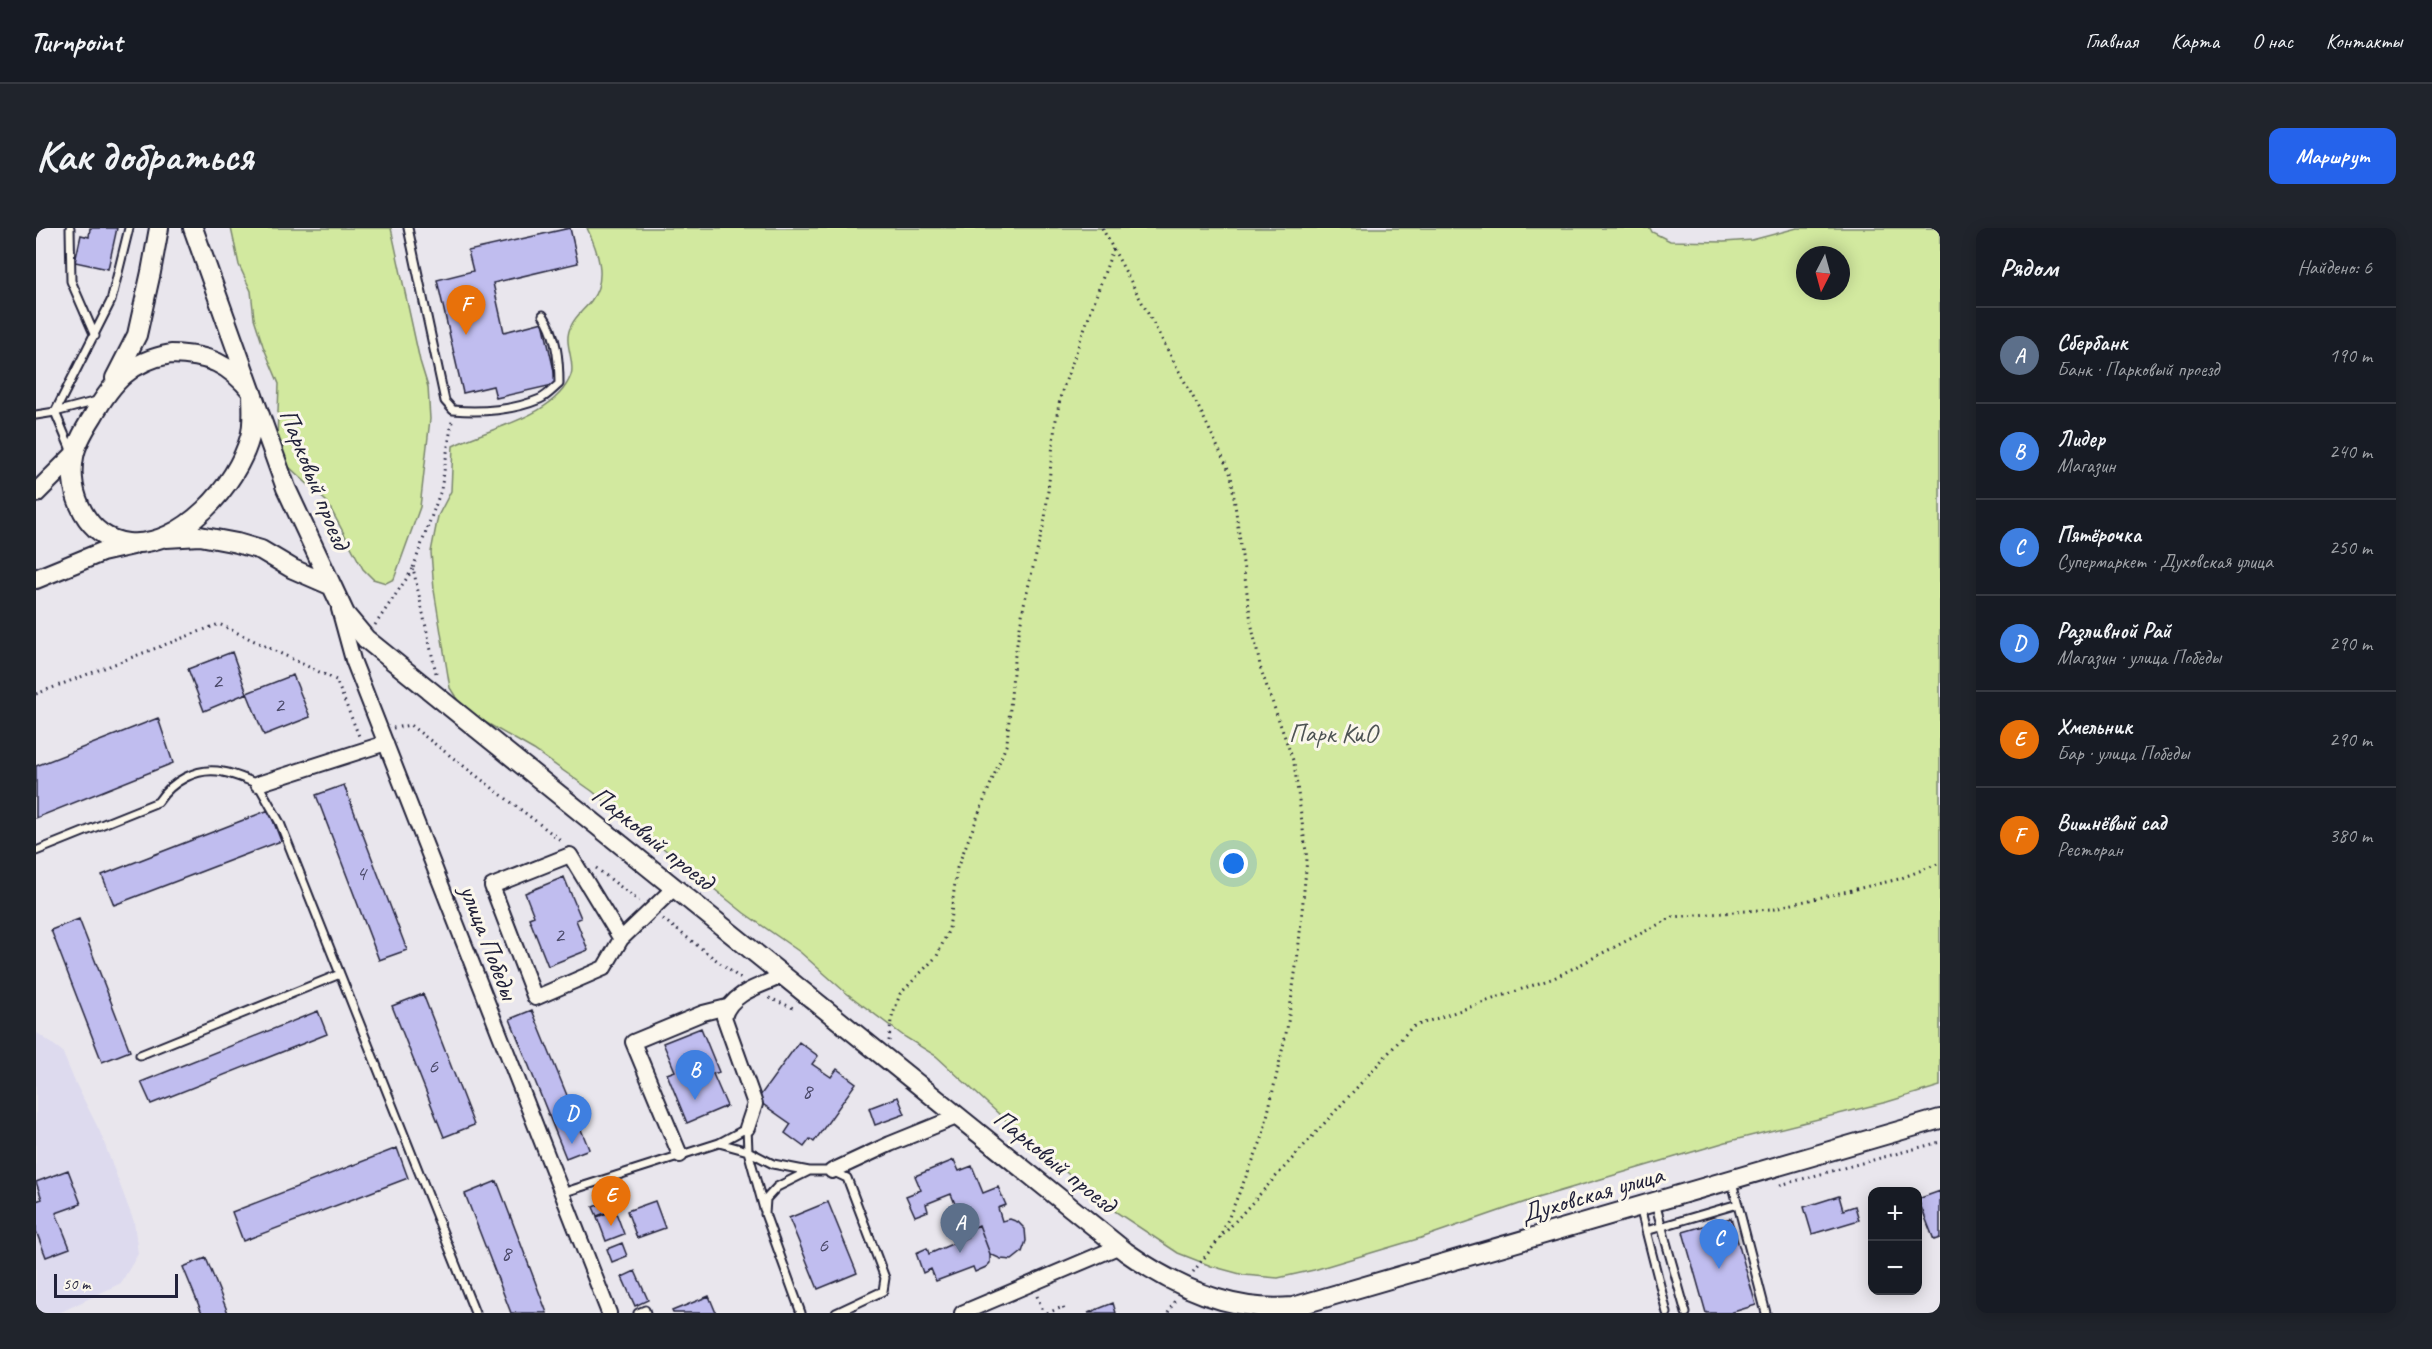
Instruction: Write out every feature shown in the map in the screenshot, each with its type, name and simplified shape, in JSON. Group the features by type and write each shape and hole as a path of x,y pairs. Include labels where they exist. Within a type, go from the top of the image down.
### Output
{"street":[{"path":"36,493 74,456 137,334 159,228"},
{"name":"Парковый проезд","path":"192,228 286,488 345,614 366,639 1158,1275 1215,1300 1262,1311"},
{"path":"36,579 102,552 163,538 191,520 224,489 236,470 250,435 252,392 240,377 221,364 201,356 171,354 141,362 132,367 106,394"},
{"path":"74,456 74,484 82,514 94,527 116,540 128,543 148,541"},
{"name":"Парковый проезд","path":"148,541 200,536 237,543 261,550 293,569 332,586"},
{"name":"улица Победы","path":"332,586 353,660 609,1313"},
{"path":"258,784 386,743"},
{"path":"621,939 570,855 492,886 535,998 604,968 621,939 674,888"},
{"path":"747,1128 755,1104 724,1017 727,1007 735,998 785,975"},
{"path":"680,1155 633,1042 703,1013 727,1007"},
{"name":"Парковый проезд","path":"832,1171 959,1116"},
{"name":"Духовская улица","path":"1262,1311 1303,1304 1940,1119"},
{"name":"Парковый проезд","path":"962,1313 1120,1246"}],"lane":[{"path":"70,228 71,281 95,336"},
{"path":"55,412 111,301 129,228"},
{"path":"408,228 445,401 453,410 472,412 522,403 541,398 559,384 559,366 551,327 543,315"},
{"path":"36,416 55,412 106,394"},
{"path":"55,412 74,456"},
{"path":"36,851 158,802 167,789 179,780 202,772 221,771 258,784 280,823 475,1313"},
{"path":"140,1055 340,974"},
{"path":"562,1193 719,1143 747,1128 748,1151 765,1214 801,1313"},
{"path":"719,1143 748,1151 773,1164 809,1171 832,1171 847,1178 885,1278 883,1291 836,1313"},
{"path":"765,1214 766,1199 777,1187 809,1171"},
{"path":"1731,1180 1766,1313"},
{"path":"1646,1231 1738,1204"},
{"path":"1647,1205 1661,1226 1686,1313"},
{"path":"1647,1205 1646,1231 1667,1313"},
{"path":"638,1313 645,1310 646,1313"}],"path":[{"path":"1102,228 1201,412 1231,475 1251,622 1261,670 1294,763 1308,859 1287,1029 1262,1139 1220,1238"},
{"path":"891,1020 900,994 937,956 949,929 957,868 1007,743 1014,661 1024,604 1045,519 1055,425 1061,394 1113,249"},
{"path":"442,700 414,568 441,490 453,410"},
{"path":"36,694 219,624 336,680 364,749"},
{"path":"398,727 410,725 568,846"},
{"path":"1181,1286 1220,1238 1412,1027 1554,978 1673,917 1771,909 1899,879 1940,863"},
{"path":"596,868 762,995 802,1012"},
{"path":"1769,1188 1940,1142"},
{"path":"1047,1313 1063,1307 1065,1313"}],"shaded area":[{"path":"36,1032 62,1051 100,1132 134,1222 138,1254 121,1283 59,1313 36,1313"}],"green space":[{"path":"231,228 391,228 420,361 428,387 430,419 420,507 394,579 386,583 373,579 363,569 327,502 288,466 277,440 279,384 254,318 251,291 239,265"},
{"name":"Парк КиО","path":"587,228 1650,228 1652,232 1670,241 1724,242 1752,240 1797,228 1940,228 1940,1086 1887,1102 1726,1142 1537,1198 1421,1238 1314,1270 1278,1278 1244,1275 1211,1266 1178,1253 1101,1202 1013,1127 936,1056 905,1037 845,992 800,952 744,913 592,791 534,750 464,710 450,688 434,590 431,552 438,516 451,491 453,446 520,420 551,401 563,389 572,370 568,345 569,332 575,319 596,292 600,274 598,255"}],"building":[{"path":"90,228 117,228 108,269 75,262 81,235 89,237"},
{"path":"570,228 578,263 493,283 504,332 543,322 557,384 496,398 493,386 463,393 437,280 473,271 468,251"},
{"path":"232,652 247,693 204,711 188,669"},
{"path":"293,675 310,717 264,735 247,693"},
{"path":"158,718 173,763 36,818 36,766"},
{"path":"344,785 407,950 379,960 316,795"},
{"path":"269,810 281,841 114,905 102,875"},
{"path":"564,877 581,918 576,920 588,950 548,966 529,918 534,916 525,893"},
{"path":"79,919 130,1051 102,1062 51,930"},
{"path":"423,994 474,1125 444,1137 392,1006"},
{"path":"532,1010 589,1149 566,1158 510,1019"},
{"path":"318,1011 327,1034 151,1104 141,1082"},
{"path":"701,1028 719,1072 713,1074 727,1106 687,1123 667,1074 675,1071 663,1043"},
{"path":"799,1042 818,1056 812,1064 831,1077 837,1069 856,1083 814,1142 810,1139 804,1147 785,1133 791,1124 757,1100"},
{"path":"898,1097 905,1114 875,1125 869,1108"},
{"path":"397,1148 408,1178 243,1241 232,1212"},
{"path":"954,1160 959,1171 972,1166 983,1193 998,1187 1006,1205 998,1208 1002,1221 1010,1219 1018,1222 1025,1229 1026,1241 1022,1252 1012,1260 1001,1259 990,1254 979,1225 966,1231 951,1194 926,1204 928,1211 915,1216 906,1196 921,1190 915,1176"},
{"path":"68,1170 81,1204 56,1213 70,1248 46,1257 36,1231 36,1201 42,1199 36,1182"},
{"path":"497,1181 547,1313 511,1313 465,1194"},
{"path":"1940,1191 1940,1238 1934,1240 1922,1209 1922,1198"},
{"path":"1839,1196 1843,1210 1855,1206 1859,1220 1812,1234 1804,1207"},
{"path":"610,1200 613,1210 597,1216 593,1207"},
{"path":"655,1201 665,1228 637,1238 627,1211"},
{"path":"828,1202 857,1273 818,1289 789,1218"},
{"path":"615,1210 624,1234 606,1241 597,1217"},
{"path":"1731,1218 1756,1305 1730,1313 1706,1313 1683,1232"},
{"path":"979,1225 990,1254 990,1263 986,1267 975,1272 973,1267 936,1281 931,1269 923,1273 916,1253 927,1248 929,1254 968,1237 966,1231"},
{"path":"622,1243 627,1256 612,1262 607,1249"},
{"path":"206,1258 228,1313 202,1313 183,1267"},
{"path":"635,1271 648,1300 635,1306 622,1277"},
{"path":"709,1296 716,1313 673,1313 672,1311"},
{"path":"1113,1303 1116,1313 1088,1313"}],"place":[{"name":"Вишнёвый сад","path":"466,335"},
{"name":"Лидер","path":"695,1100"},
{"name":"Разливной Рай","path":"572,1144"},
{"name":"Хмельник","path":"611,1226"},
{"name":"Сбербанк","path":"960,1253"},
{"name":"Пятёрочка","path":"1719,1269"}]}
